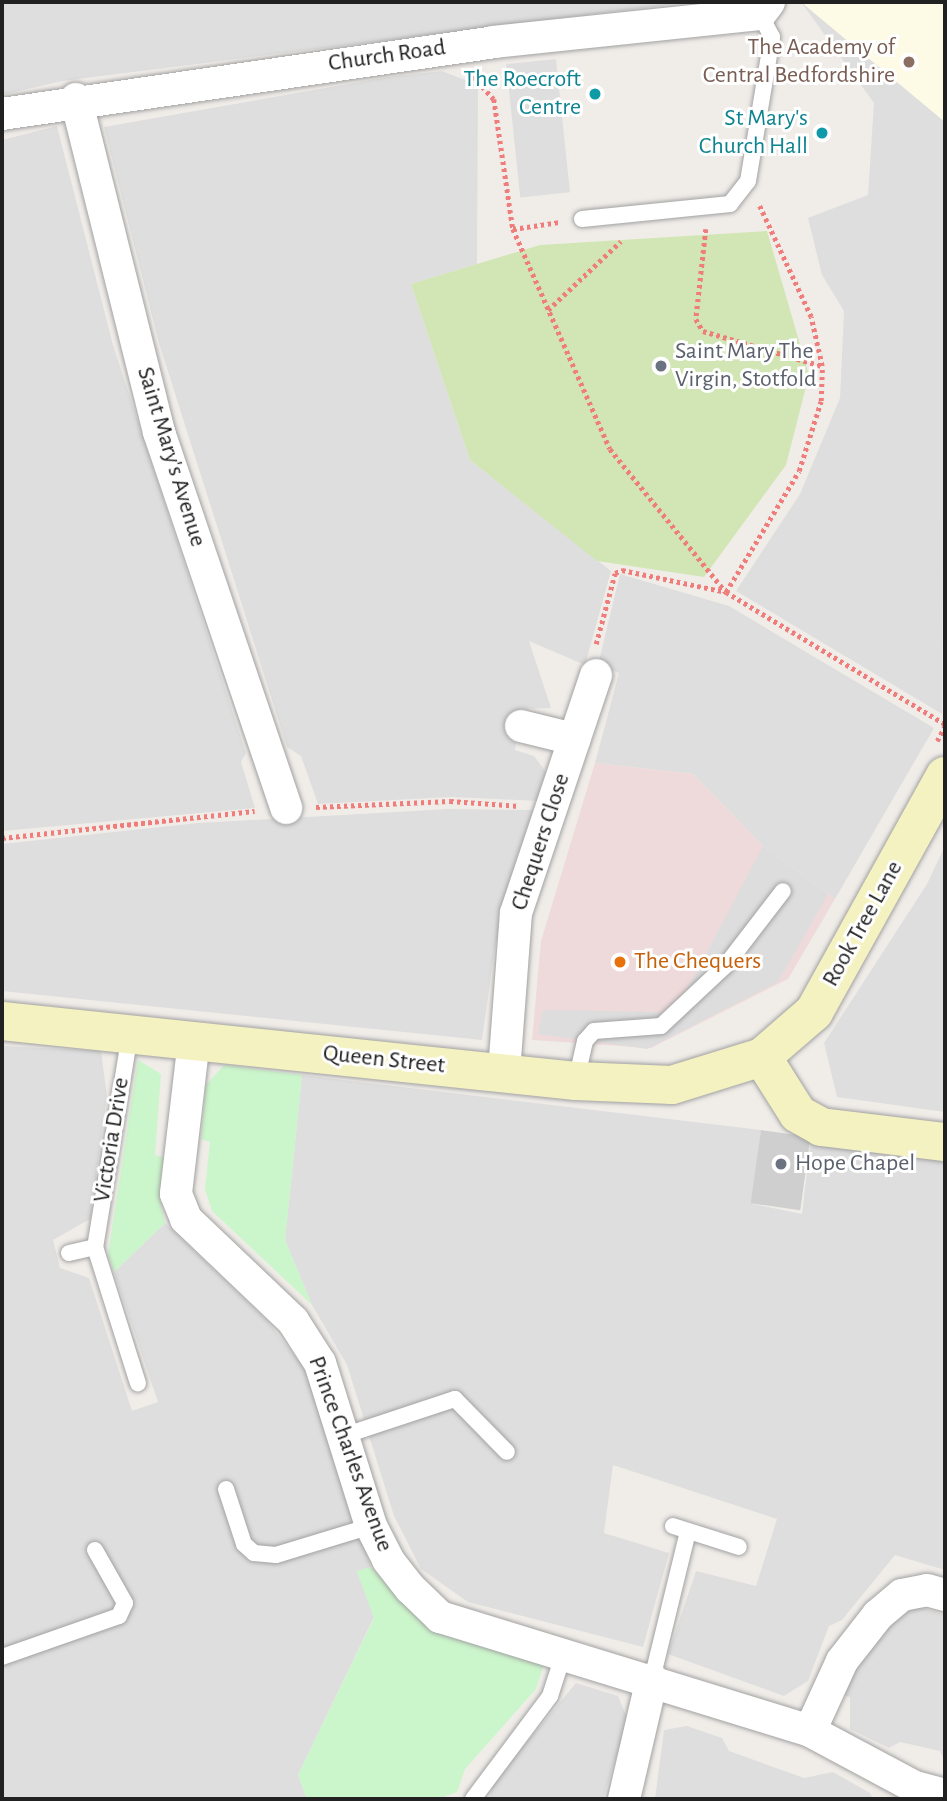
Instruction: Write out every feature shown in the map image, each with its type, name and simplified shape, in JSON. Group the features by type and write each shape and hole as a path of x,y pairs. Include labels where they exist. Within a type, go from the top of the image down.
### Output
{"street":[{"name":"Church Road","path":"2,114 76,99 493,42 717,29 764,8"},
{"name":"Saint Mary's Avenue","path":"76,99 159,432 286,808"},
{"name":"Chequers Close","path":"504,1072 516,913 596,675"},
{"name":"Chequers Close","path":"521,726 574,739"},
{"name":"Rook Tree Lane","path":"762,1057 814,1012 939,763"},
{"name":"Queen Street","path":"2,1021 576,1081 672,1085 762,1057"},
{"name":"Prince Charles Avenue","path":"194,1040 176,1194 186,1219 293,1321 320,1363 371,1526 388,1560 440,1616 563,1656 652,1679 810,1731 923,1794"},
{"path":"762,1057 798,1114 821,1127 945,1142"},
{"path":"810,1731 842,1661 878,1615 902,1595 927,1590 945,1595"},
{"path":"624,1799 652,1679"}],"lane":[{"path":"582,219 730,204 748,181 772,37 764,8"},
{"path":"576,1081 585,1041 594,1031 661,1026 726,965 783,891"},
{"name":"Victoria Drive","path":"130,1034 95,1247 138,1383"},
{"path":"69,1253 95,1247"},
{"path":"343,1436 455,1399 508,1452"},
{"path":"226,1489 244,1544 254,1553 276,1555 371,1526"},
{"path":"652,1679 681,1528 739,1547"},
{"path":"2,1657 119,1616 125,1603 95,1550"},
{"path":"473,1799 550,1696 563,1656"}],"path":[{"path":"494,99 513,229 610,449 726,592"},
{"path":"726,592 799,471 821,401 822,366 811,317 748,181"},
{"path":"706,207 695,319 703,331 822,366"},
{"path":"548,310 626,236 624,215"},
{"path":"513,229 582,219"},
{"path":"596,675 592,662 615,573 622,570 726,592 945,724 939,763"}],"shaded area":[{"path":"2,2 690,2 62,81 2,95"},
{"path":"801,2 945,122 942,714 736,591 800,494 840,398 844,311 822,275 808,218 868,195 874,103"},
{"name":"The Academy of Central Bedfordshire","path":"801,2 945,2 945,122"},
{"path":"556,59 570,192 520,197 506,64"},
{"path":"442,71 478,85 477,264 411,284 470,460 611,571 585,665 529,641 551,708 520,709 515,750 534,756 546,772 538,801 452,797 318,804 301,756 287,747 159,343 104,127 388,77"},
{"path":"57,126 113,345 246,753 241,762 255,808 2,831 2,140"},
{"path":"620,574 729,606 934,728 835,899 763,846 693,774 595,763 619,673 598,665"},
{"path":"595,763 693,774 763,846 835,899 788,979 651,1048 532,1040 541,941"},
{"path":"449,809 535,810 495,947 482,1040 2,991 2,844 198,823"},
{"path":"763,846 828,894 778,982 647,1049 538,1034 543,1010 665,1012 687,990"},
{"path":"945,846 945,1112 837,1097 824,1043 927,884"},
{"path":"2,1046 101,1051 107,1096 90,1219 53,1240 60,1268 89,1278 132,1411 158,1402 114,1272 165,1223 268,1322 304,1368 371,1567 357,1571 374,1617 298,1775 307,1799 2,1799"},
{"path":"302,1075 761,1130 753,1204 802,1214 811,1137 945,1156 945,1570 895,1555 842,1620 829,1626 808,1681 784,1696 668,1654 696,1571 756,1586 777,1519 613,1465 604,1533 669,1553 643,1647 468,1602 421,1569 394,1516 347,1365 312,1305 285,1240"},
{"path":"761,1130 811,1137 800,1210 751,1203"},
{"path":"919,1607 945,1615 945,1762 940,1751 900,1742 889,1748 850,1729 850,1697 843,1695 867,1647 891,1620"},
{"path":"576,1683 618,1696 628,1720 603,1799 489,1799 494,1782"},
{"path":"687,1726 722,1738 729,1751 804,1778 833,1772 870,1793 873,1799 655,1799 664,1730"}],"green space":[{"path":"767,231 809,375 786,465 704,577 597,561 470,460 411,284 540,245"},
{"path":"138,1060 161,1074 155,1155 165,1158 161,1206 165,1223 114,1272 108,1255"},
{"path":"224,1065 302,1075 285,1240 312,1305 212,1211 205,1189 210,1142 201,1139 206,1085"},
{"path":"371,1567 429,1629 544,1664 536,1689 465,1769 457,1792 438,1799 307,1799 298,1775 374,1618 357,1571"}],"place":[{"name":"The Academy of Central Bedfordshire","path":"909,62"},
{"name":"The Roecroft Centre","path":"595,94"},
{"name":"St Mary's Church Hall","path":"822,133"},
{"name":"Saint Mary The Virgin, Stotfold","path":"661,366"},
{"name":"The Chequers","path":"620,962"},
{"name":"Hope Chapel","path":"781,1164"}]}
